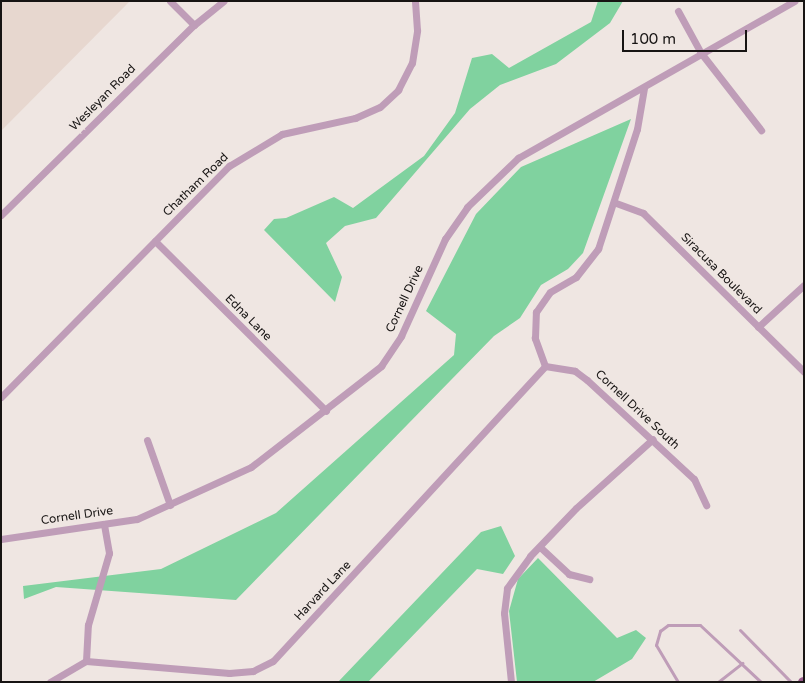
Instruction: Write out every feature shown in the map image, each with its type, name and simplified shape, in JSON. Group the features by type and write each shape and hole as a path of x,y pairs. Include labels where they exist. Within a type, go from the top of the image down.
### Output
{"street":[{"path":"170,1 194,25"},
{"name":"Wesleyan Road","path":"1,215 194,25 224,1"},
{"name":"Chatham Road","path":"1,397 228,166 256,146 282,134 355,118 386,101 398,90 412,63 415,1"},
{"name":"Cornell Drive","path":"1,539 137,519 251,467 326,412 381,366 401,336 445,239 491,182 518,158 794,1"},
{"path":"678,12 702,53 761,130"},
{"path":"545,366 534,338 536,312 550,292 576,277 598,249 616,203 644,88"},
{"name":"Siracusa Boulevard","path":"616,203 643,212 804,372"},
{"name":"Edna Lane","path":"155,241 326,412"},
{"path":"758,327 804,285"},
{"name":"Cornell Drive South","path":"545,366 575,371 588,380 694,478 706,505"},
{"name":"Harvard Lane","path":"86,661 230,673 253,671 273,661 545,366"},
{"path":"511,682 504,598 513,579 540,546 606,477 652,439"},
{"path":"147,440 170,505"},
{"path":"50,682 86,661 88,625 109,553 104,524"},
{"path":"540,546 569,574 589,579"},
{"path":"228,682 230,673"}],"lane":[{"path":"804,579 804,589"},
{"path":"678,682 656,639 668,625 700,625 711,632 761,682"},
{"path":"740,630 791,682"},
{"path":"718,682 742,663"}],"shaded area":[{"path":"1,1 130,1 1,131"}],"green space":[{"path":"598,1 623,1 610,23 556,64 500,85 470,109 376,218 345,226 326,243 342,277 335,302 264,230 274,219 286,218 334,197 353,208 424,156 455,113 472,58 492,54 509,68 591,22"},
{"path":"631,119 583,253 568,269 541,285 520,318 494,336 236,600 56,587 24,599 23,586 161,569 276,513 454,355 456,334 426,311 476,214 521,167"},
{"path":"501,526 515,556 503,574 477,569 368,682 338,682 481,532"},
{"path":"538,558 617,638 636,630 646,638 632,659 593,682 517,682 509,611 518,579"}]}
